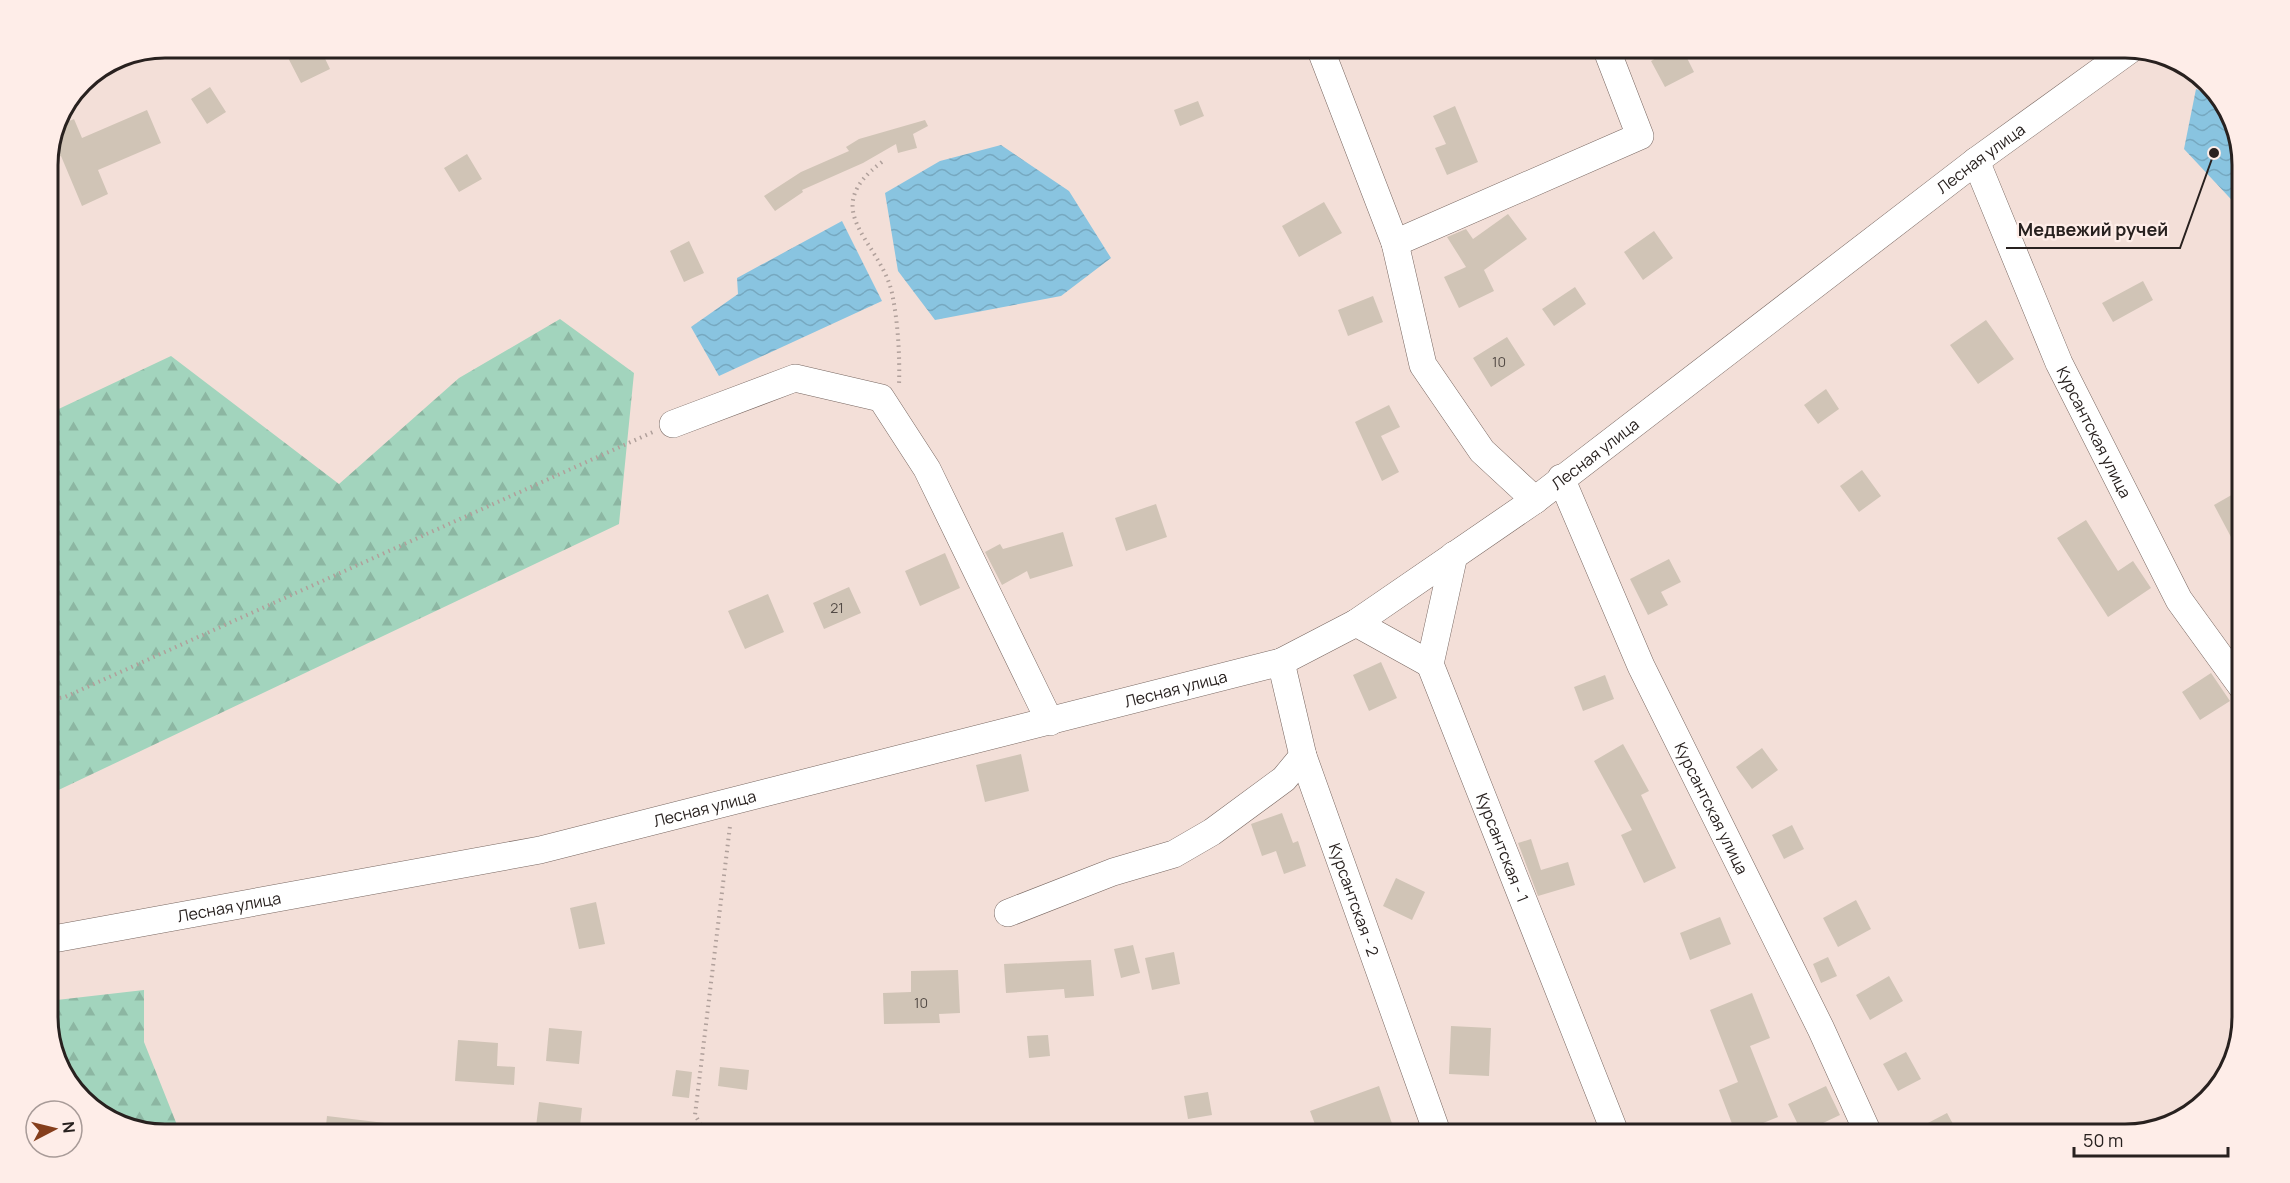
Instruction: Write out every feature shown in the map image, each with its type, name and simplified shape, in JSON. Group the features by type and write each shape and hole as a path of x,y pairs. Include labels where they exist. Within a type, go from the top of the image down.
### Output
{"street":[{"path":"1324,58 1395,243 1423,365 1482,451 1535,500"},
{"path":"1395,243 1640,136 1610,58"},
{"name":"Лесная улица","path":"59,938 540,850 1281,662 1356,623 1535,500 1976,161 2120,58"},
{"name":"Курсантская улица","path":"1976,161 2059,363 2178,600 2232,673"},
{"path":"673,424 795,378 881,398 927,470 1050,722"},
{"name":"Курсантская улица","path":"1561,478 1641,666 1821,1029 1864,1124"},
{"path":"1356,623 1430,664 1454,555"},
{"name":"Курсантская - 2","path":"1281,662 1303,756 1434,1124"},
{"name":"Курсантская - 1","path":"1430,664 1612,1124"},
{"path":"1008,913 1113,872 1174,854 1212,832 1284,779 1303,756"}],"path":[{"path":"882,162 869,172 853,193 853,213 892,291 900,370 898,425"},
{"path":"59,698 673,424"},
{"path":"701,1124 695,1115 733,802"}],"green space":[{"path":"560,319 634,373 619,524 59,790 59,409 171,356 339,484 459,378"},
{"path":"144,990 144,1042 177,1124 151,1124 118,1114 106,1107 85,1088 69,1065 64,1052 59,1025 59,1000"}],"water":[{"path":"2196,89 2201,91 2214,106 2226,131 2231,158 2231,199 2184,149"},
{"path":"1001,145 1069,191 1111,258 1061,296 935,320 898,271 885,193 940,161"},
{"path":"842,221 882,301 719,376 691,327 738,294 737,278"}],"building":[{"path":"288,58 325,58 330,69 301,83"},
{"path":"1657,58 1687,58 1694,72 1665,87 1651,61"},
{"path":"210,87 226,112 207,124 191,99"},
{"path":"1198,101 1204,116 1180,126 1174,110"},
{"path":"1455,106 1478,162 1447,175 1435,148 1446,144 1433,116"},
{"path":"147,110 161,143 98,170 108,194 82,206 61,156 59,157 68,122 74,119 82,138"},
{"path":"925,120 928,126 913,134 917,148 898,153 896,144 863,163 802,190 803,192 775,211 764,196 801,172 849,151 846,147 859,139"},
{"path":"467,154 482,179 459,192 444,168"},
{"path":"1324,202 1342,233 1299,257 1282,226"},
{"path":"1508,214 1527,239 1484,270 1494,291 1459,308 1444,277 1466,267 1447,237 1466,229 1473,239"},
{"path":"1654,231 1673,258 1643,280 1624,252"},
{"path":"689,241 704,273 684,282 670,251"},
{"path":"2143,281 2153,300 2113,322 2102,303"},
{"path":"1575,287 1586,304 1554,326 1542,309"},
{"path":"1373,296 1383,322 1348,336 1338,310"},
{"path":"1986,320 2014,359 1978,384 1950,345"},
{"path":"1507,337 1525,365 1491,387 1473,358"},
{"path":"1826,389 1839,409 1818,424 1804,405"},
{"path":"1389,405 1400,427 1381,436 1399,472 1382,481 1355,422"},
{"path":"1862,470 1881,496 1859,512 1840,486"},
{"path":"2231,495 2231,537 2214,505"},
{"path":"1156,504 1167,537 1126,551 1115,518"},
{"path":"2086,520 2118,571 2133,561 2151,588 2108,617 2057,538"},
{"path":"1063,532 1073,566 1030,579 1027,571 1002,585 985,552 1000,544 1003,549"},
{"path":"945,553 960,588 920,606 905,571"},
{"path":"1669,559 1681,582 1661,592 1668,605 1648,615 1630,579"},
{"path":"849,587 861,613 824,629 813,603"},
{"path":"768,594 784,632 745,649 728,611"},
{"path":"1381,662 1397,698 1369,711 1353,675"},
{"path":"2211,673 2230,701 2200,720 2182,692"},
{"path":"1605,675 1614,699 1583,711 1574,687"},
{"path":"1623,744 1649,791 1641,795 1676,868 1644,883 1621,835 1632,830 1594,761"},
{"path":"1762,748 1778,770 1752,789 1736,767"},
{"path":"1021,754 1029,791 985,802 976,765"},
{"path":"1282,813 1293,843 1298,841 1306,866 1284,874 1276,851 1262,856 1251,824"},
{"path":"1792,825 1804,849 1784,859 1772,835"},
{"path":"1531,839 1541,870 1568,862 1575,885 1538,896 1518,843"},
{"path":"1396,878 1425,892 1412,920 1383,906"},
{"path":"1856,900 1871,929 1838,947 1823,918"},
{"path":"596,902 605,944 579,949 570,908"},
{"path":"1720,917 1731,944 1690,960 1680,933"},
{"path":"1133,945 1140,973 1121,978 1114,949"},
{"path":"1174,952 1180,984 1152,990 1145,958"},
{"path":"1828,957 1837,976 1821,983 1813,964"},
{"path":"1091,960 1094,996 1065,998 1064,989 1006,993 1004,964"},
{"path":"958,970 960,1013 939,1014 940,1023 884,1024 883,993 911,992 911,971"},
{"path":"1889,976 1903,1001 1870,1020 1856,995"},
{"path":"1752,993 1770,1038 1750,1046 1778,1117 1761,1124 1732,1124 1719,1090 1738,1082 1710,1010"},
{"path":"1451,1026 1491,1028 1489,1076 1449,1074"},
{"path":"549,1028 582,1031 579,1064 546,1061"},
{"path":"1048,1035 1050,1056 1029,1058 1027,1036"},
{"path":"458,1040 498,1043 497,1066 515,1067 514,1085 455,1081"},
{"path":"1906,1052 1921,1079 1898,1091 1883,1064"},
{"path":"720,1067 749,1070 747,1090 718,1086"},
{"path":"676,1070 692,1072 689,1098 672,1096"},
{"path":"1379,1086 1392,1124 1315,1124 1310,1111"},
{"path":"1826,1086 1840,1115 1821,1124 1798,1124 1788,1104"},
{"path":"1208,1092 1212,1115 1188,1119 1184,1096"},
{"path":"539,1102 582,1108 580,1124 536,1124"},
{"path":"1947,1113 1953,1124 1926,1124"},
{"path":"327,1116 393,1124 326,1124"}],"place":[{"name":"Медвежий ручей","path":"2214,153"}]}
